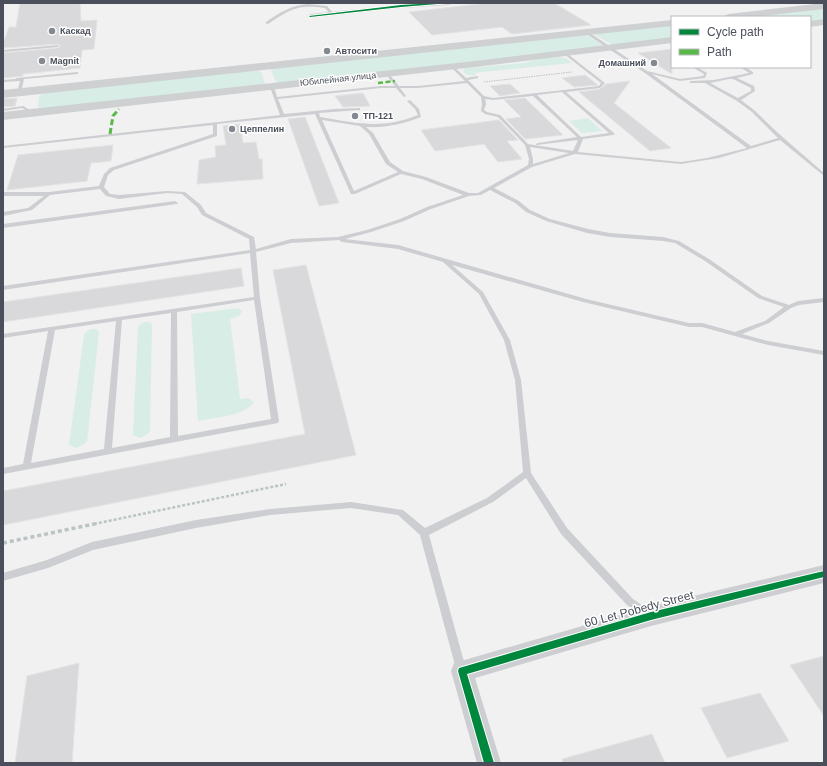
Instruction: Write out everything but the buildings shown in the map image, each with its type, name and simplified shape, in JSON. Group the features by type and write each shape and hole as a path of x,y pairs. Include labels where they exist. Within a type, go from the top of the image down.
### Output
{"main road":[{"path":"737,16 824,6"},
{"path":"811,24 824,22"},
{"name":"Юбилейная улица","path":"3,94 22,94 265,66 671,23"},
{"name":"Юбилейная улица","path":"3,116 28,110 272,87 671,40"},
{"path":"265,66 272,87"}],"street":[{"path":"310,16 399,4 449,3"},
{"name":"60 Let Pobedy Street","path":"462,671 651,616 824,574"},
{"path":"462,671 490,763"}],"lane":[{"path":"267,23 294,6 304,5 326,7 332,14"},
{"path":"586,32 646,72 750,148"},
{"path":"3,51 58,46"},
{"path":"453,66 483,97 493,99 600,87 603,83 565,53"},
{"path":"576,66 582,66"},
{"path":"680,80 704,77 706,74 696,68"},
{"path":"646,72 680,80 706,82 734,78 752,73 744,68"},
{"path":"3,80 77,73"},
{"path":"388,74 400,87 404,96"},
{"path":"276,98 381,87 468,82 477,78"},
{"path":"734,78 753,87 752,91 738,100"},
{"path":"3,110 28,110 22,94 22,81 17,79"},
{"path":"706,82 738,100 753,111 776,134 824,175"},
{"path":"272,87 282,116"},
{"path":"527,145 613,134 562,91"},
{"path":"327,93 330,98"},
{"path":"3,98 22,94"},
{"path":"533,94 581,139"},
{"path":"483,97 484,104 482,110 486,113 499,116 527,145 531,159 530,166"},
{"path":"319,118 374,127 388,126 420,116 417,109 409,101"},
{"path":"333,103 336,110"},
{"path":"3,147 316,112 359,109"},
{"path":"316,112 353,194 401,172"},
{"path":"101,188 106,174 112,169 215,136 215,123"},
{"path":"361,125 371,133 388,164 401,172 424,178 468,196"},
{"path":"527,145 575,153 681,164 750,148 782,138"},
{"path":"575,153 581,139"},
{"path":"338,239 402,220 429,208 479,194 530,166 575,153"},
{"path":"3,194 49,194 101,188"},
{"path":"3,471 275,421 257,298 252,238 204,214 199,206 183,193 167,192 119,197 108,195 101,188"},
{"path":"491,188 517,202 528,211 548,220 587,231 610,235 663,239 677,242 690,248 760,297 789,307"},
{"path":"3,214 30,209 49,194"},
{"path":"3,226 175,203"},
{"path":"3,288 254,251 291,241 338,239 398,247 585,301 689,325 702,325 768,343 824,353"},
{"path":"444,260 481,293 507,340 518,380 527,473 564,531 630,602 651,616"},
{"path":"3,336 257,298"},
{"path":"735,334 767,322 789,307 798,303 824,300"},
{"path":"174,311 174,440"},
{"path":"108,452 119,319"},
{"path":"26,467 52,329"},
{"path":"424,533 490,500 527,473"},
{"path":"3,578 48,564 92,546 189,525 270,512 351,505 400,512 424,533 462,671"}],"path":[{"path":"468,82 588,70"},
{"path":"3,543 286,484"}],"green space":[{"path":"824,8 824,20 811,21 811,16 756,16"},
{"path":"671,25 671,38 613,45 595,35 596,33"},
{"path":"587,35 602,45 600,47 282,83 276,82 271,70 275,68"},
{"path":"559,57 566,58 572,63 474,73 476,76 465,74 463,70 465,68 525,63 537,59"},
{"path":"255,70 261,72 265,84 42,108 38,107 39,96 46,92"},
{"path":"588,118 602,131 582,133 569,121"},
{"path":"238,308 242,311 239,316 230,319 240,399 248,398 254,402 243,411 236,414 198,421 191,314"},
{"path":"150,322 152,325 150,432 141,438 133,435 138,327 140,324"},
{"path":"97,329 99,333 87,442 77,448 69,445 84,335 87,331"}],"marked path":[{"path":"378,83 395,81"},
{"path":"110,134 113,116 119,109"}],"cycle path":[{"path":"310,16 401,6 449,3"},
{"path":"489,763 462,671 651,616 824,574"}],"place":[{"name":"Каскад","path":"52,31"},
{"name":"Автосити","path":"327,51"},
{"name":"Magnit","path":"42,61"},
{"name":"Домашний","path":"654,63"},
{"name":"ТП-121","path":"355,116"},
{"name":"Цеппелин","path":"232,129"}]}
